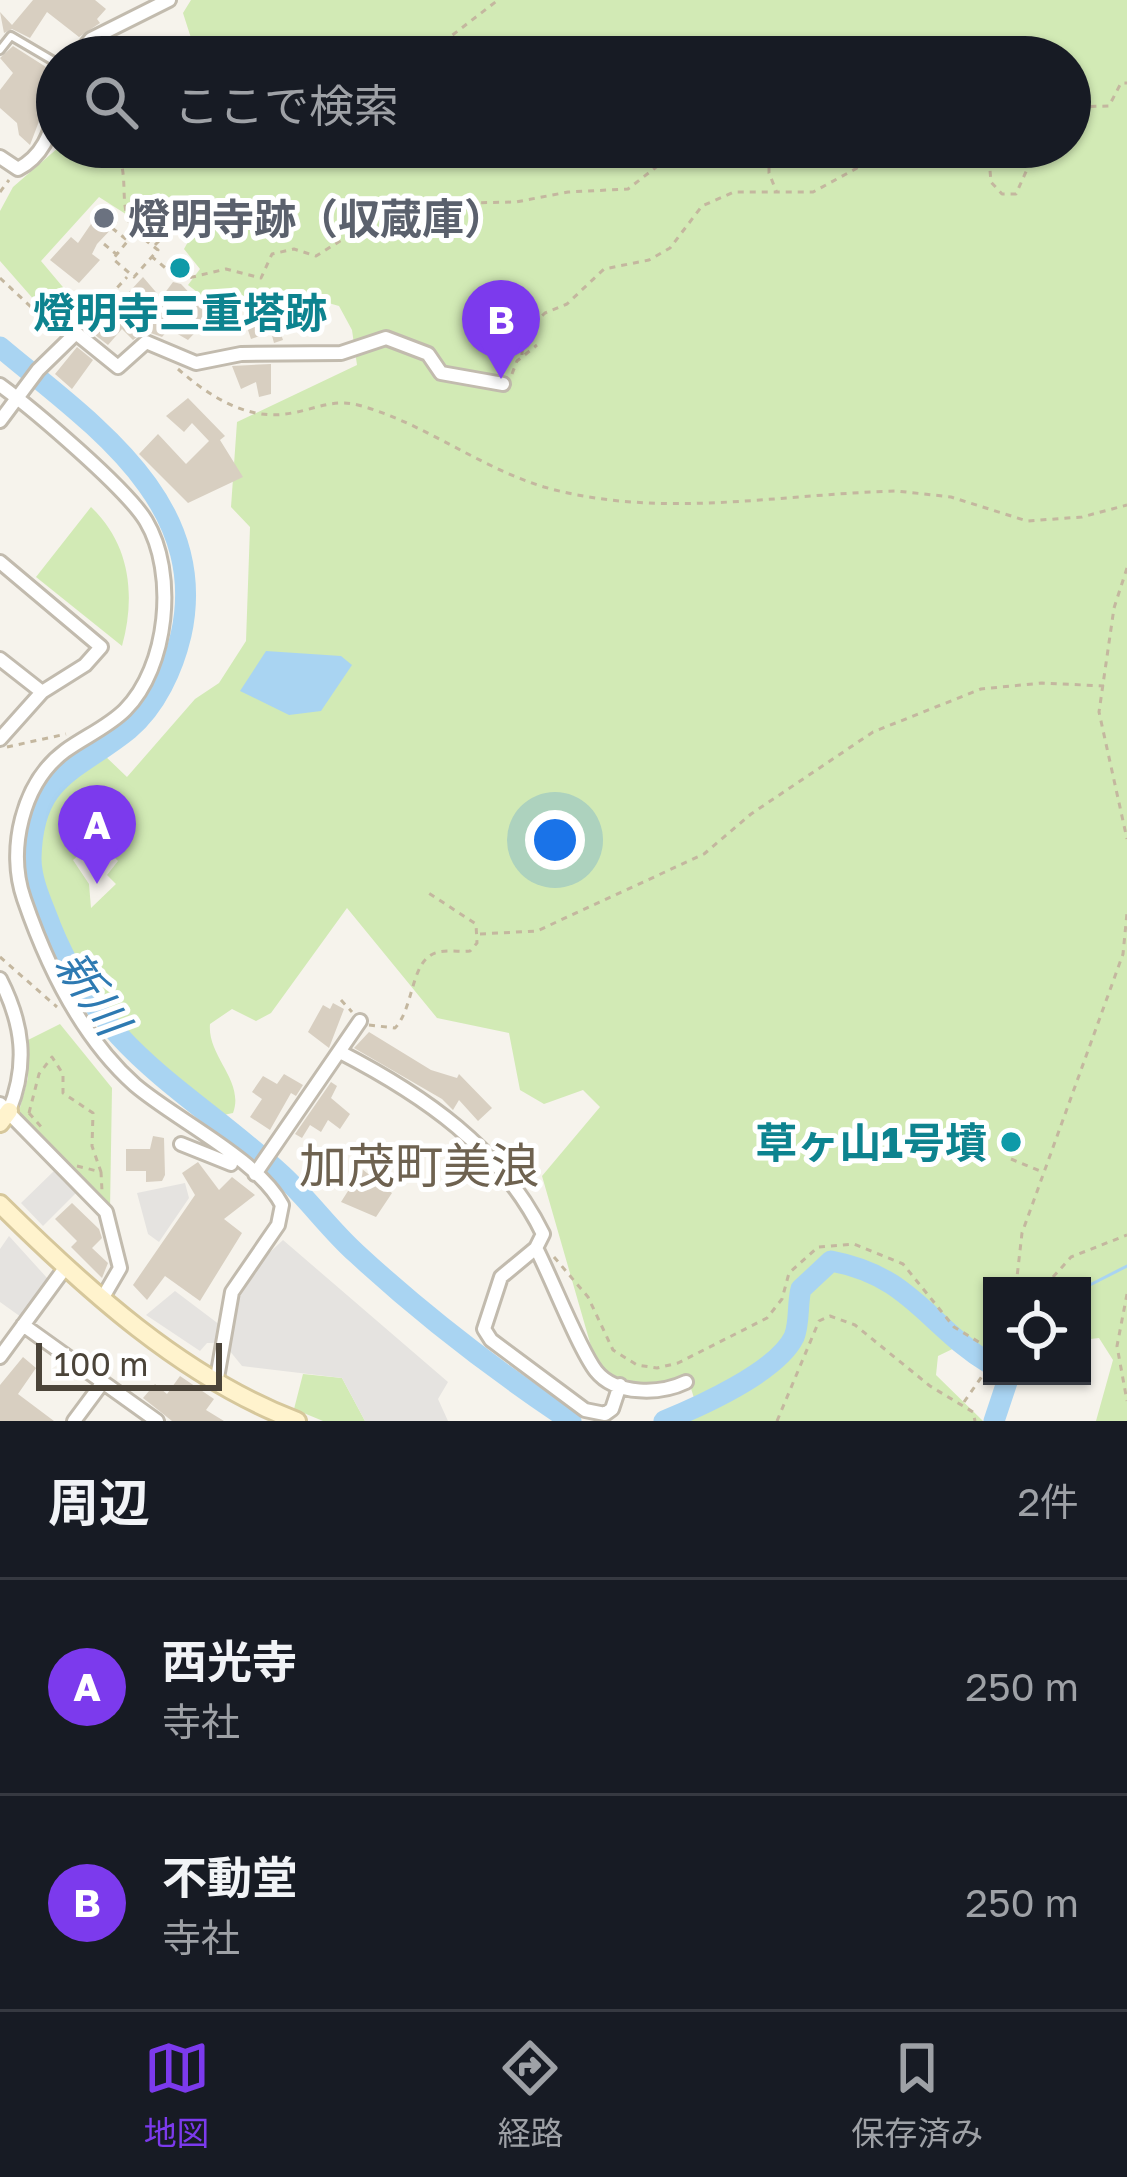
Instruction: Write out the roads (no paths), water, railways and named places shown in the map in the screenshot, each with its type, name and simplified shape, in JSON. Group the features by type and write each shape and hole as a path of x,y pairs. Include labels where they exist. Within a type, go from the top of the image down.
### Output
{"street":[{"path":"101,36 169,0"},
{"path":"0,157 18,169 36,151"},
{"path":"0,422 38,370 71,336 118,367 146,342 165,354 196,363 241,354 341,353 386,338 428,354 441,374 503,384"},
{"path":"0,385 23,393 146,521 156,544 163,628 136,697 62,753 29,797 15,851 22,896 85,1028 133,1083 276,1193 282,1214 232,1292 217,1378"},
{"path":"0,562 101,646 85,665 42,692 0,741"},
{"path":"0,659 42,692"},
{"path":"0,979 23,1048 21,1082 3,1113 106,1212 120,1268 102,1299"},
{"path":"252,1170 271,1152 297,1106 360,1021"},
{"path":"340,1052 407,1087 466,1131 526,1198 543,1234 536,1248 501,1277 484,1329 491,1340 585,1410 605,1414 612,1409 620,1385"},
{"path":"182,1144 252,1170"},
{"path":"0,1204 102,1299 217,1378 289,1420"},
{"path":"536,1248 595,1369 620,1385 658,1392 686,1382"},
{"path":"0,1357 65,1268"},
{"path":"23,1325 157,1421"},
{"path":"74,1421 103,1382"}],"lane":[{"path":"0,50 11,36 36,51"}],"water":[{"path":"266,651 341,656 352,665 321,711 289,715 240,691"}],"waterway":[{"name":"新川","path":"0,347 70,405 135,469 160,505 178,544 185,587 178,648 155,698 129,729 61,778 40,809 31,858 33,876 72,971 122,1039 282,1175 382,1277 461,1342 571,1421"},
{"name":"新川","path":"664,1421 735,1387 785,1350 796,1332 801,1289 831,1261 859,1268 900,1290 983,1359"},
{"path":"1091,1284 1127,1266"},
{"name":"新川","path":"994,1421 1006,1385"}],"place":[{"name":"燈明寺跡（収蔵庫）","path":"104,218"},
{"name":"燈明寺三重塔跡","path":"180,268"},
{"name":"不動堂","path":"501,379"},
{"name":"西光寺","path":"97,884"},
{"name":"草ヶ山1号墳","path":"1011,1142"}],"district":[{"name":"加茂町美浪","path":"419,1165"}]}
